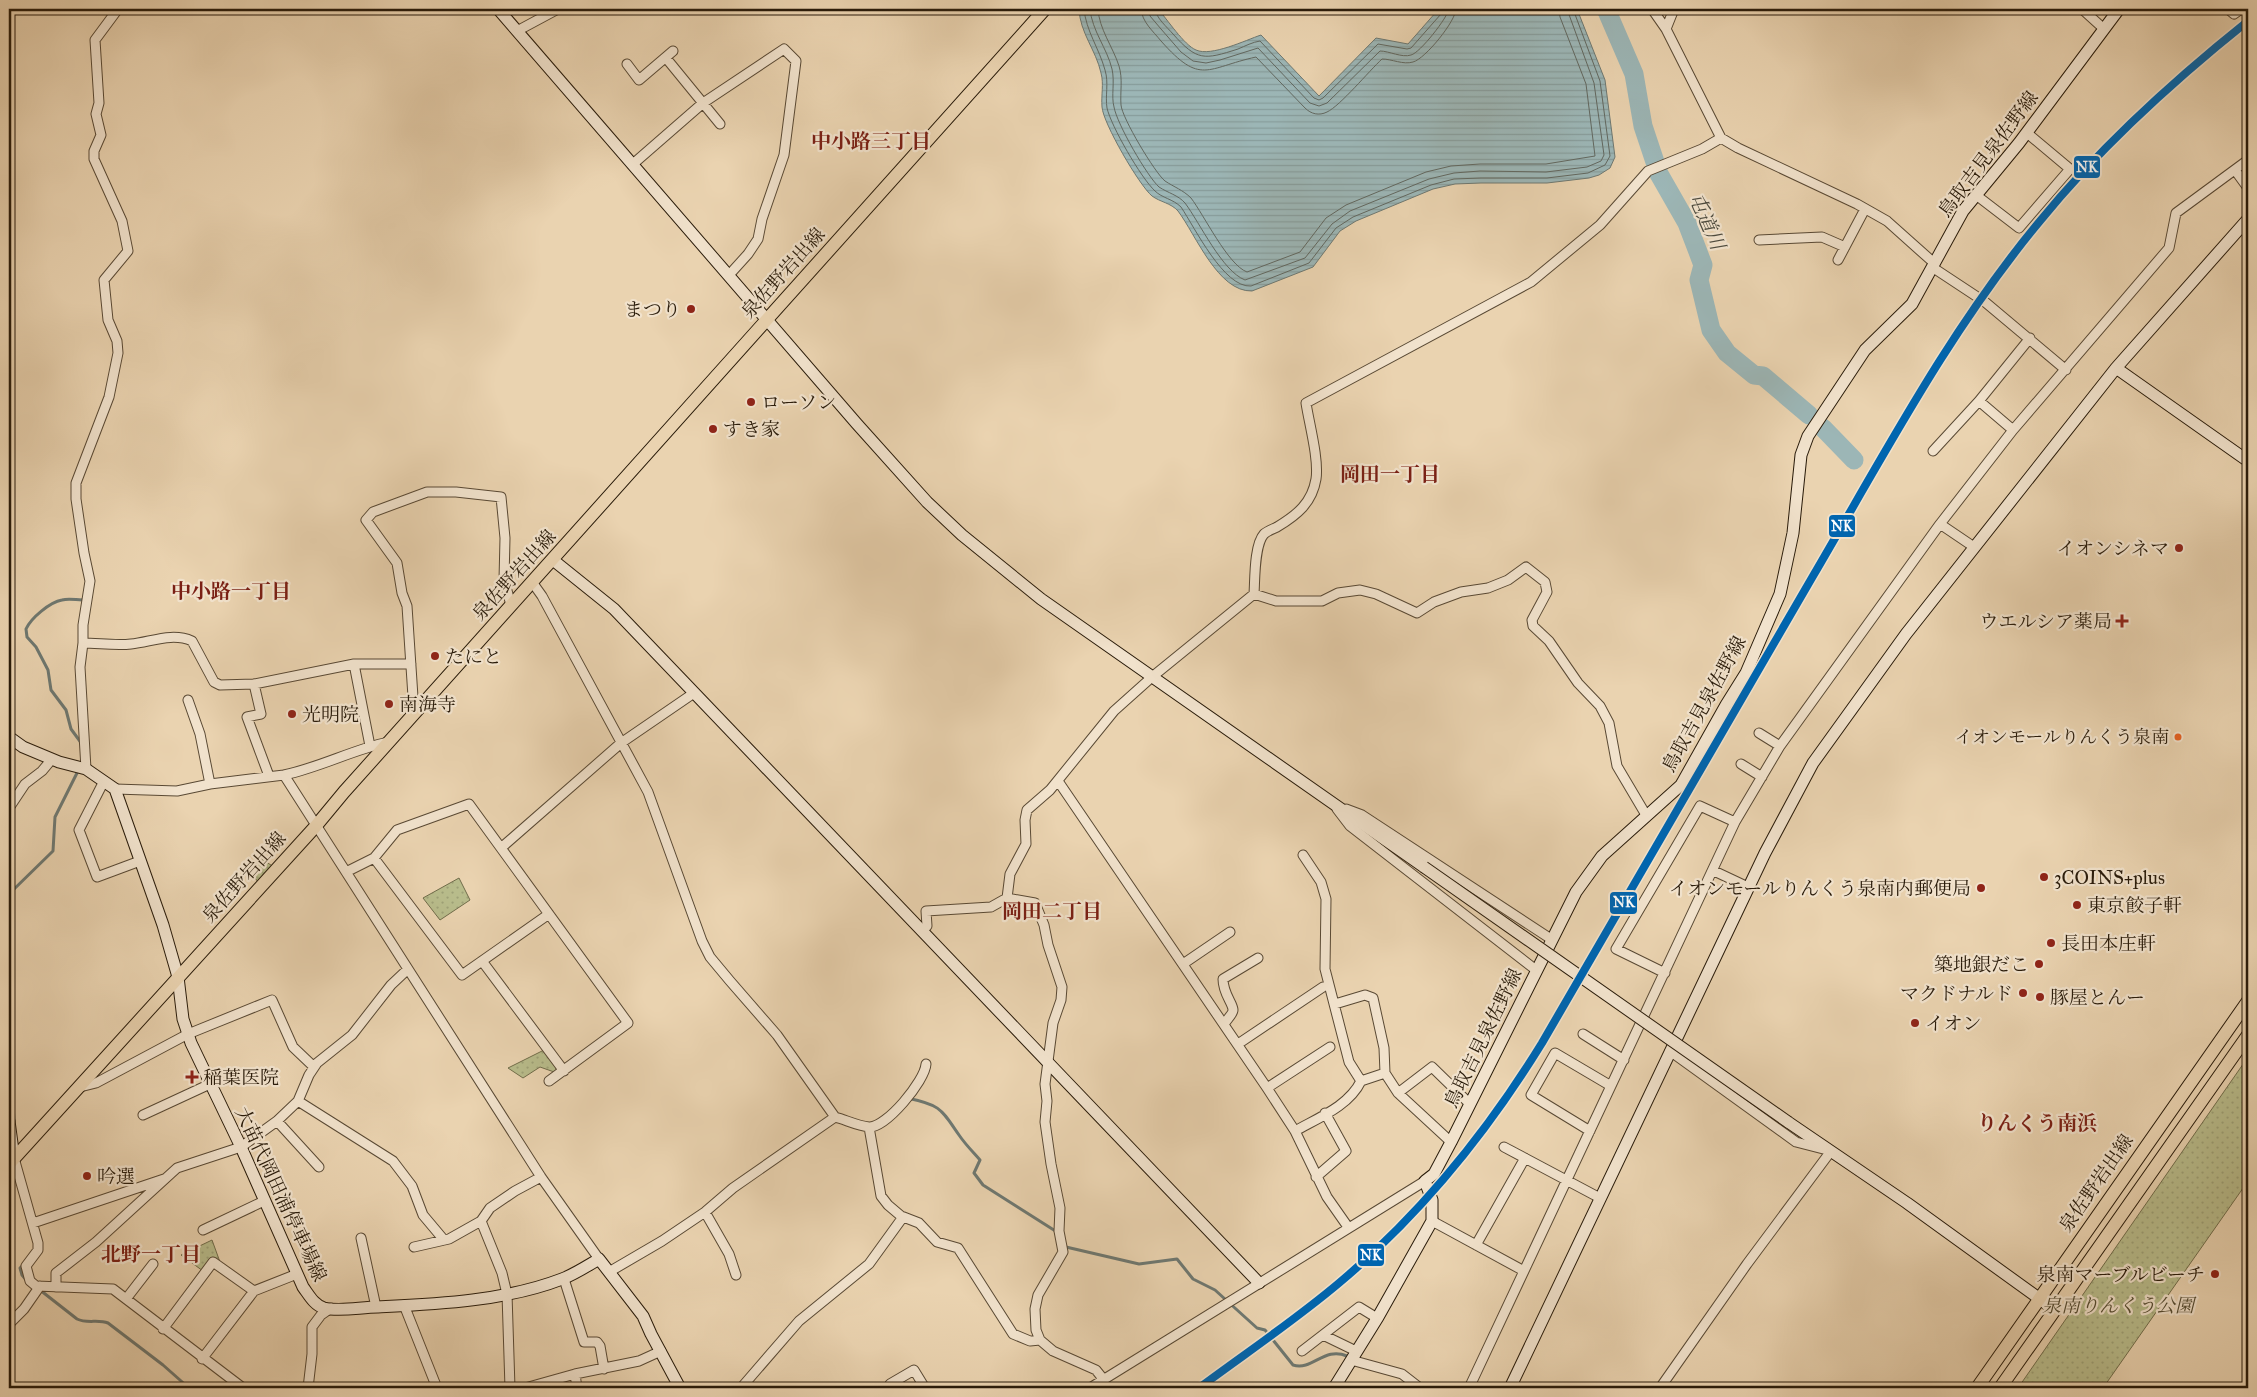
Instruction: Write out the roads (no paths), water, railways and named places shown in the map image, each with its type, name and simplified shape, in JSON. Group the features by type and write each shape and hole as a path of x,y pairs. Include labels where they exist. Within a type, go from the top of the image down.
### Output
{"main road":[{"name":"泉佐野岩出線","path":"11,1161 316,827 420,707 1045,9"},
{"name":"泉佐野岩出線","path":"1976,1388 2248,1001"},
{"name":"泉佐野岩出線","path":"2000,1388 2248,1035"}],"street":[{"path":"86,769 80,667 83,626 90,581 76,499 76,483 109,397 118,352 117,342 108,320 104,280 128,251 122,221 94,159 94,151 101,135 96,114 100,103 95,40 118,9"},
{"path":"498,9 915,488 962,534 1041,599 1831,1151 2055,1310"},
{"path":"517,31 558,9"},
{"path":"1652,9 1666,29 1721,138 1887,221 1933,265 1985,302 2066,370"},
{"path":"1666,29 1674,9"},
{"path":"2082,9 2104,29"},
{"name":"鳥取吉見泉佐野線","path":"1425,1181 1434,1174 1451,1142 1551,938 1576,892 1602,856 1681,785 1750,664 1780,594 1792,534 1801,455 1808,436 1865,350 1912,304 1923,288 1933,265 1963,211 2027,132 2119,9"},
{"path":"2228,9 2234,14 2241,9"},
{"path":"633,164 704,103 784,49 796,61 784,155 762,219 758,240 729,275"},
{"path":"627,64 639,80 673,51"},
{"path":"666,58 720,124"},
{"path":"1976,195 2019,228 2070,169 2027,132"},
{"path":"1007,898 1010,874 1026,844 1025,820 1028,810 1058,781 1114,711 1152,677 1254,594 1258,545 1264,534 1296,515 1306,506 1316,478 1306,403 1531,282 1600,225 1648,172 1702,149 1721,138"},
{"path":"1469,1388 1714,871 1735,822 1780,746 1940,524 2013,430 2169,248 2176,213 2248,160"},
{"path":"2235,170 2248,188"},
{"path":"1838,260 1865,209"},
{"path":"1510,1388 1748,887 1813,763 1906,634 2116,368 2248,219"},
{"path":"1759,240 1822,237 1845,247"},
{"path":"1933,451 1979,401 2030,338"},
{"path":"2116,368 2248,460"},
{"path":"1979,401 2013,430"},
{"path":"420,707 413,697 407,606 402,594 399,569 397,563 366,520 373,512 427,492 456,492 501,497 505,538 504,580 511,605"},
{"path":"1940,524 1974,547"},
{"path":"553,560 614,609 1049,1061 1259,1283"},
{"path":"1254,594 1276,601 1322,601 1338,593 1360,590 1376,594 1417,613 1434,602 1461,592 1488,588 1508,580 1526,567 1545,582 1547,592 1532,620 1533,626 1549,641 1578,683 1600,706 1609,723 1617,766 1646,815"},
{"path":"532,582 542,596 648,792 702,940 710,957 777,1035 835,1117 869,1127 889,1117 913,1092 926,1072 926,1064"},
{"path":"83,643 129,645 153,639 185,638 192,641 214,682 220,685 254,684 354,664 411,664"},
{"path":"354,664 370,746"},
{"path":"254,684 261,714 247,717 269,776"},
{"path":"501,848 621,743 694,693"},
{"path":"188,700 200,734 210,784"},
{"path":"1759,733 1780,746"},
{"path":"9,737 23,747 52,759 86,769 115,789 177,791 210,784 284,775 327,764 370,746 389,742"},
{"path":"9,808 25,784 42,772 52,759"},
{"path":"1741,764 1762,777"},
{"path":"284,775 540,1177 643,1316 680,1388"},
{"path":"104,781 79,830 96,877 140,861"},
{"path":"1058,781 1220,1021 1225,1023 1268,1088 1295,1131 1327,1197 1348,1227"},
{"name":"大苗代岡田浦停車場線","path":"115,789 163,925 178,977 188,1034 241,1147 297,1274 312,1299 325,1308 331,1308"},
{"path":"346,872 374,858 397,830 469,804 628,1023 549,1081"},
{"path":"1334,805 1362,815 1551,938"},
{"path":"1334,805 1350,826 1536,970"},
{"path":"1665,973 1616,949 1700,806 1735,822"},
{"path":"1303,854 1322,882 1326,900 1325,968 1349,1062 1360,1081"},
{"path":"374,858 462,975 549,914"},
{"path":"1714,871 1748,887"},
{"path":"923,930 927,926 926,912 991,907 1007,898 1035,903 1062,986 1061,1000 1052,1023 1045,1084 1047,1101 1045,1122 1060,1208 1060,1231 1063,1252 1038,1295 1034,1309 1036,1330 1040,1340 1054,1351 1096,1370 1104,1380"},
{"path":"1183,964 1230,932"},
{"path":"1225,1023 1233,1012 1233,1008 1223,989 1223,980 1258,958"},
{"path":"482,961 564,1071"},
{"path":"56,1287 56,1273 96,1242 177,1168 241,1147 277,1121 298,1101 314,1067 352,1035 391,984 408,969"},
{"path":"1238,1044 1323,987"},
{"path":"1335,1004 1365,994 1373,998 1384,1048 1385,1073 1398,1093 1451,1142"},
{"path":"78,1088 96,1083 188,1034 272,1000 293,1048 314,1067"},
{"path":"1583,1034 1624,1060"},
{"path":"1268,1088 1330,1047"},
{"path":"1670,1051 1796,1142 1831,1151"},
{"path":"1590,1131 1531,1096 1555,1053 1611,1086"},
{"path":"1398,1093 1432,1067 1470,1104"},
{"path":"1360,1081 1385,1073"},
{"path":"1295,1131 1347,1100 1356,1091 1360,1081"},
{"path":"143,1115 210,1084"},
{"path":"298,1101 393,1161 412,1186 423,1215 444,1240"},
{"path":"1316,1177 1346,1151 1325,1114"},
{"path":"609,1272 662,1241 705,1212 733,1188 835,1117"},
{"path":"9,1121 11,1161 33,1223 38,1250 26,1266 26,1272 30,1281 36,1286 113,1289 202,1359 243,1388"},
{"path":"277,1121 319,1167"},
{"path":"869,1127 881,1196 888,1205 903,1217 918,1223 936,1242 958,1248 1013,1334 1030,1341 1040,1340"},
{"path":"1504,1147 1600,1198"},
{"path":"1660,1388 1747,1264 1831,1151"},
{"path":"1476,1245 1526,1158"},
{"path":"414,1248 444,1240 481,1221 490,1208 540,1177"},
{"path":"33,1223 166,1178"},
{"path":"1090,1388 1425,1181 1432,1200 1432,1221 1377,1318 1334,1388"},
{"path":"203,1230 264,1201"},
{"path":"705,1212 728,1254 736,1275"},
{"path":"741,1388 799,1321 868,1264 903,1217"},
{"path":"481,1221 502,1273 508,1294 510,1388"},
{"path":"1432,1221 1524,1271"},
{"path":"361,1238 376,1307"},
{"path":"308,1388 312,1354 312,1327 331,1308 404,1306 508,1294 564,1279 599,1259"},
{"path":"163,1328 213,1262 254,1291"},
{"path":"126,1299 153,1264"},
{"path":"202,1359 254,1291 297,1274"},
{"path":"564,1279 584,1342 597,1342 600,1346 604,1369"},
{"path":"9,1324 24,1309 40,1286"},
{"path":"404,1306 437,1388"},
{"path":"1302,1351 1358,1307 1377,1318"},
{"path":"1323,1335 1354,1355 1402,1374 1420,1388"},
{"path":"525,1388 575,1374 639,1361 662,1351"},
{"path":"890,1384 914,1370 926,1388"},
{"path":"575,1374 577,1388"}],"water":[{"path":"1079,9 1158,9 1186,43 1202,52 1219,50 1261,35 1319,96 1376,38 1408,44 1437,11 1445,9 1577,9 1605,80 1615,157 1610,168 1599,175 1589,178 1547,183 1455,184 1433,189 1356,221 1340,231 1313,267 1252,291 1240,289 1218,272 1178,211 1158,200 1146,190 1122,153 1104,115 1101,73 1082,26"}],"waterway":[{"name":"屯道川","path":"1606,9 1634,74 1643,126 1659,174 1687,223 1703,265 1699,280 1711,330 1727,353 1754,375 1763,376 1809,415"},
{"name":"屯道川","path":"1823,428 1854,460"},
{"path":"82,744 71,729 66,710 51,690 48,670 36,647 27,637 26,629 36,616 57,601 65,599 82,600 84,598"},
{"path":"9,894 53,851 55,817 79,769"},
{"path":"9,1034 14,1121"},
{"path":"907,1098 934,1106 944,1114 964,1142 980,1160 974,1173 983,1185 1057,1232"},
{"path":"1064,1244 1066,1247 1139,1264 1177,1259 1193,1279 1215,1290 1257,1328 1265,1330 1293,1365 1307,1365 1332,1354 1347,1356"},
{"path":"25,1263 20,1268 22,1275 27,1281"},
{"path":"40,1290 77,1319 108,1323 163,1365 189,1388"}],"place":[{"name":"まつり","path":"691,309"},
{"name":"ローソン","path":"751,402"},
{"name":"すき家","path":"713,429"},
{"name":"イオンシネマ","path":"2179,548"},
{"name":"ウエルシア薬局","path":"2122,621"},
{"name":"たにと","path":"435,656"},
{"name":"南海寺","path":"389,704"},
{"name":"光明院","path":"292,714"},
{"name":"イオンモールりんくう泉南","path":"2178,737"},
{"name":"3COINS+plus","path":"2044,877"},
{"name":"イオンモールりんくう泉南内郵便局","path":"1981,888"},
{"name":"東京餃子軒","path":"2077,905"},
{"name":"長田本庄軒","path":"2051,943"},
{"name":"築地銀だこ","path":"2039,964"},
{"name":"マクドナルド","path":"2023,993"},
{"name":"豚屋とんー","path":"2040,997"},
{"name":"イオン","path":"1915,1023"},
{"name":"稲葉医院","path":"192,1077"},
{"name":"吟選","path":"87,1176"},
{"name":"泉南マーブルビーチ","path":"2215,1274"}],"district":[{"name":"中小路三丁目","path":"871,141"},
{"name":"岡田一丁目","path":"1390,474"},
{"name":"中小路一丁目","path":"231,591"},
{"name":"岡田二丁目","path":"1052,911"},
{"name":"りんくう南浜","path":"2037,1123"},
{"name":"北野一丁目","path":"151,1254"}],"park label":[{"name":"泉南りんくう公園","path":"2118,1305"}]}
